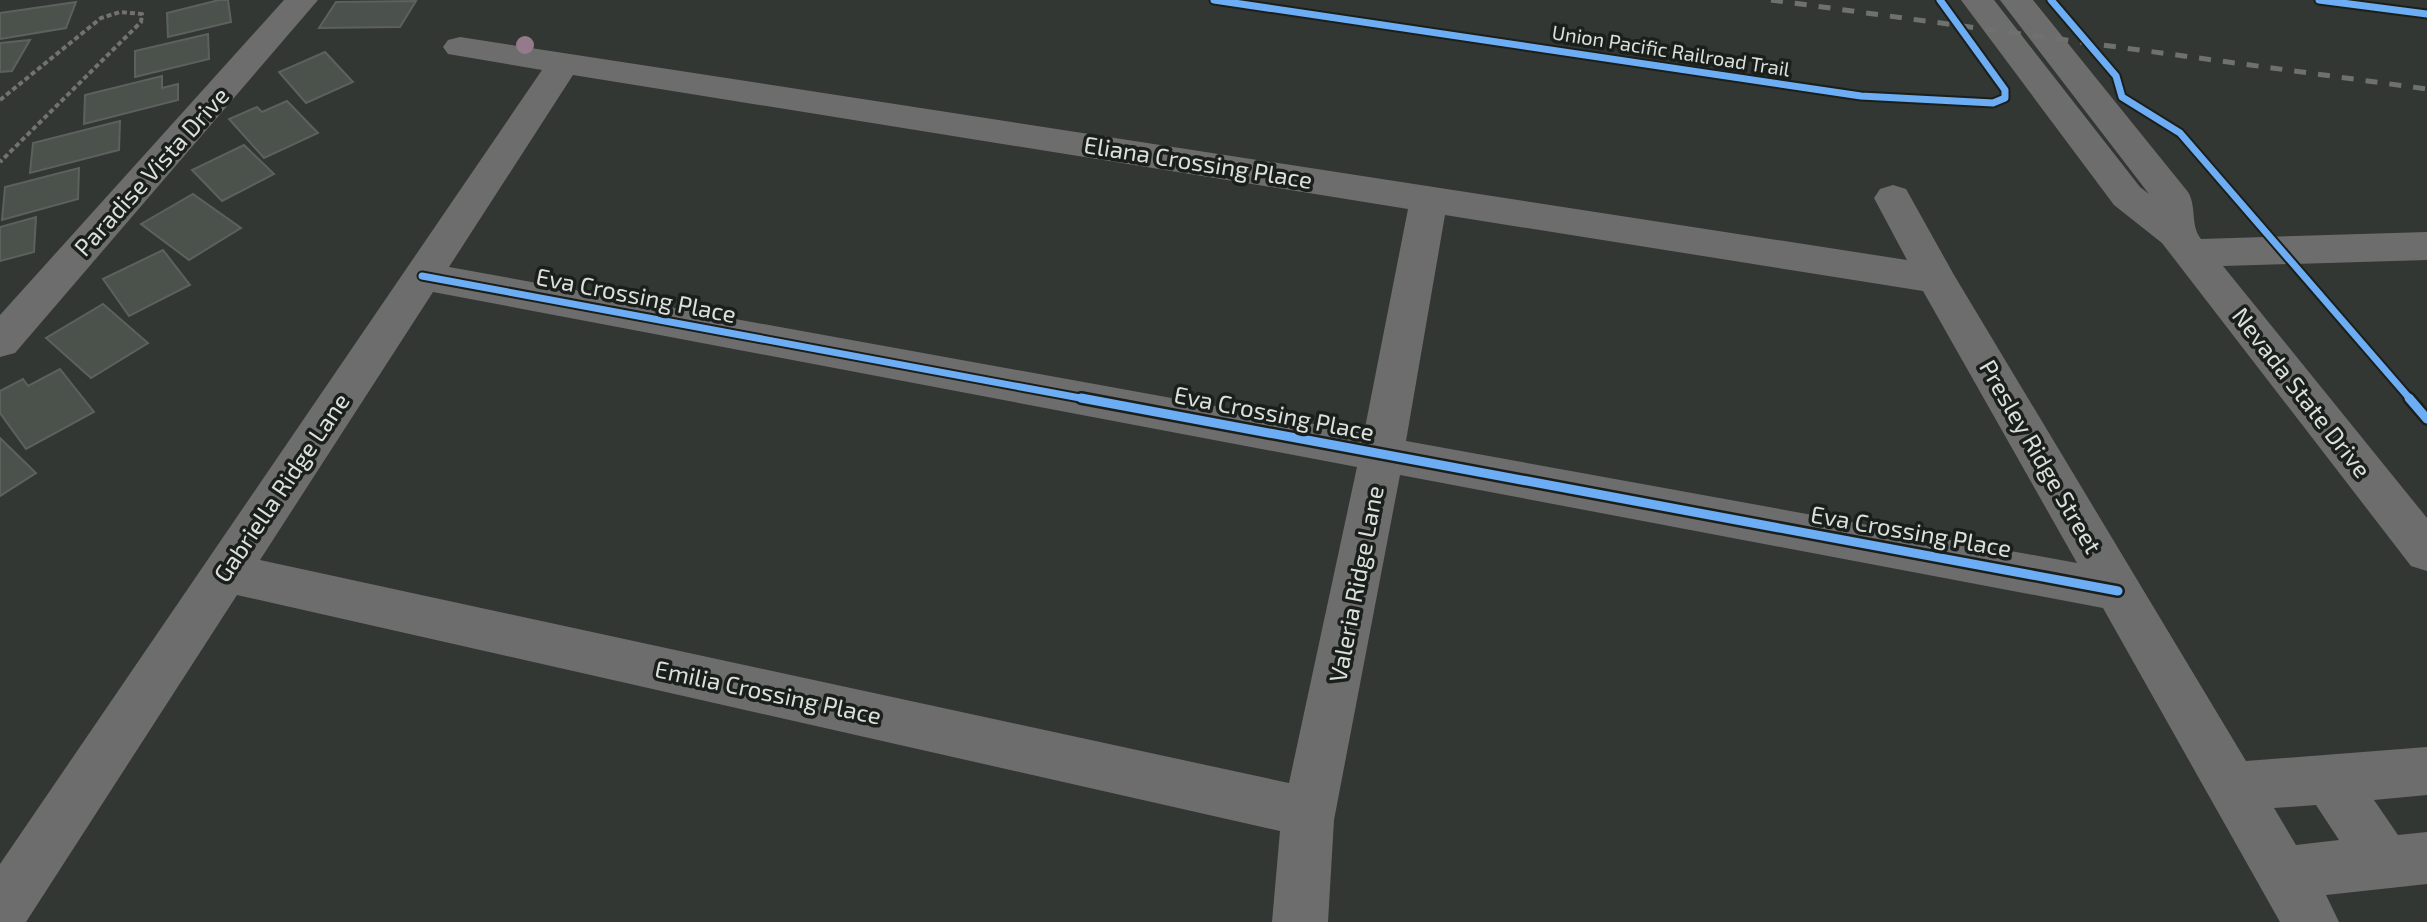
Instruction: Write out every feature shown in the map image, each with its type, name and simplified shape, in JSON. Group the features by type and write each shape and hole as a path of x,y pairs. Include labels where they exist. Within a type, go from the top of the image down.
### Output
{"street":[{"name":"Paradise Vista Drive","path":"0,342 302,0"},
{"name":"Nevada State Drive","path":"1977,0 2127,196 2183,243 2427,552"},
{"path":"2016,0 2175,201 2183,243 2427,246"},
{"name":"Eliana Crossing Place","path":"460,47 1936,279"},
{"name":"Gabriella Ridge Lane","path":"0,912 564,63"},
{"name":"Presley Ridge Street","path":"1893,198 1936,279 2311,922"},
{"name":"Valeria Ridge Lane","path":"1300,922 1299,896 1311,813 1383,455 1429,199"},
{"name":"Eva Crossing Place","path":"422,276 2118,591"},
{"name":"Emilia Crossing Place","path":"226,573 1311,813"},
{"path":"2233,787 2427,771"},
{"path":"2329,780 2406,860"},
{"path":"2283,873 2406,860"}],"path":[{"path":"0,100 101,18 120,12 142,14 141,22 0,162"}],"building":[{"path":"228,0 231,22 168,37 167,13"},
{"path":"416,1 400,27 319,28 336,2"},
{"path":"76,2 66,28 0,39 0,13"},
{"path":"208,34 209,59 135,77 135,51"},
{"path":"30,40 12,71 0,72 0,43"},
{"path":"325,52 353,82 306,103 279,72"},
{"path":"162,76 162,88 178,84 178,100 84,124 85,95"},
{"path":"287,101 318,133 264,158 229,119 257,107 262,112"},
{"path":"120,121 119,150 30,173 33,143"},
{"path":"244,145 274,174 222,201 192,170"},
{"path":"79,168 78,199 2,220 5,187"},
{"path":"193,194 241,228 189,260 141,224"},
{"path":"36,217 34,252 0,261 0,227"},
{"path":"163,250 190,285 129,316 103,279"},
{"path":"103,304 148,343 91,378 46,338"},
{"path":"60,369 94,412 26,449 0,413 0,391 23,379 28,386"},
{"path":"0,438 36,473 0,496"}],"railway":[{"path":"1771,0 2427,89"}],"cycle path":[{"name":"Union Pacific Railroad Trail","path":"1214,0 1861,96 1993,103 2005,98 2005,90 1940,0"},
{"path":"2051,0 2116,76 2122,97 2180,133 2427,419"},
{"path":"2319,0 2427,14"},
{"path":"422,276 2118,591"}]}
